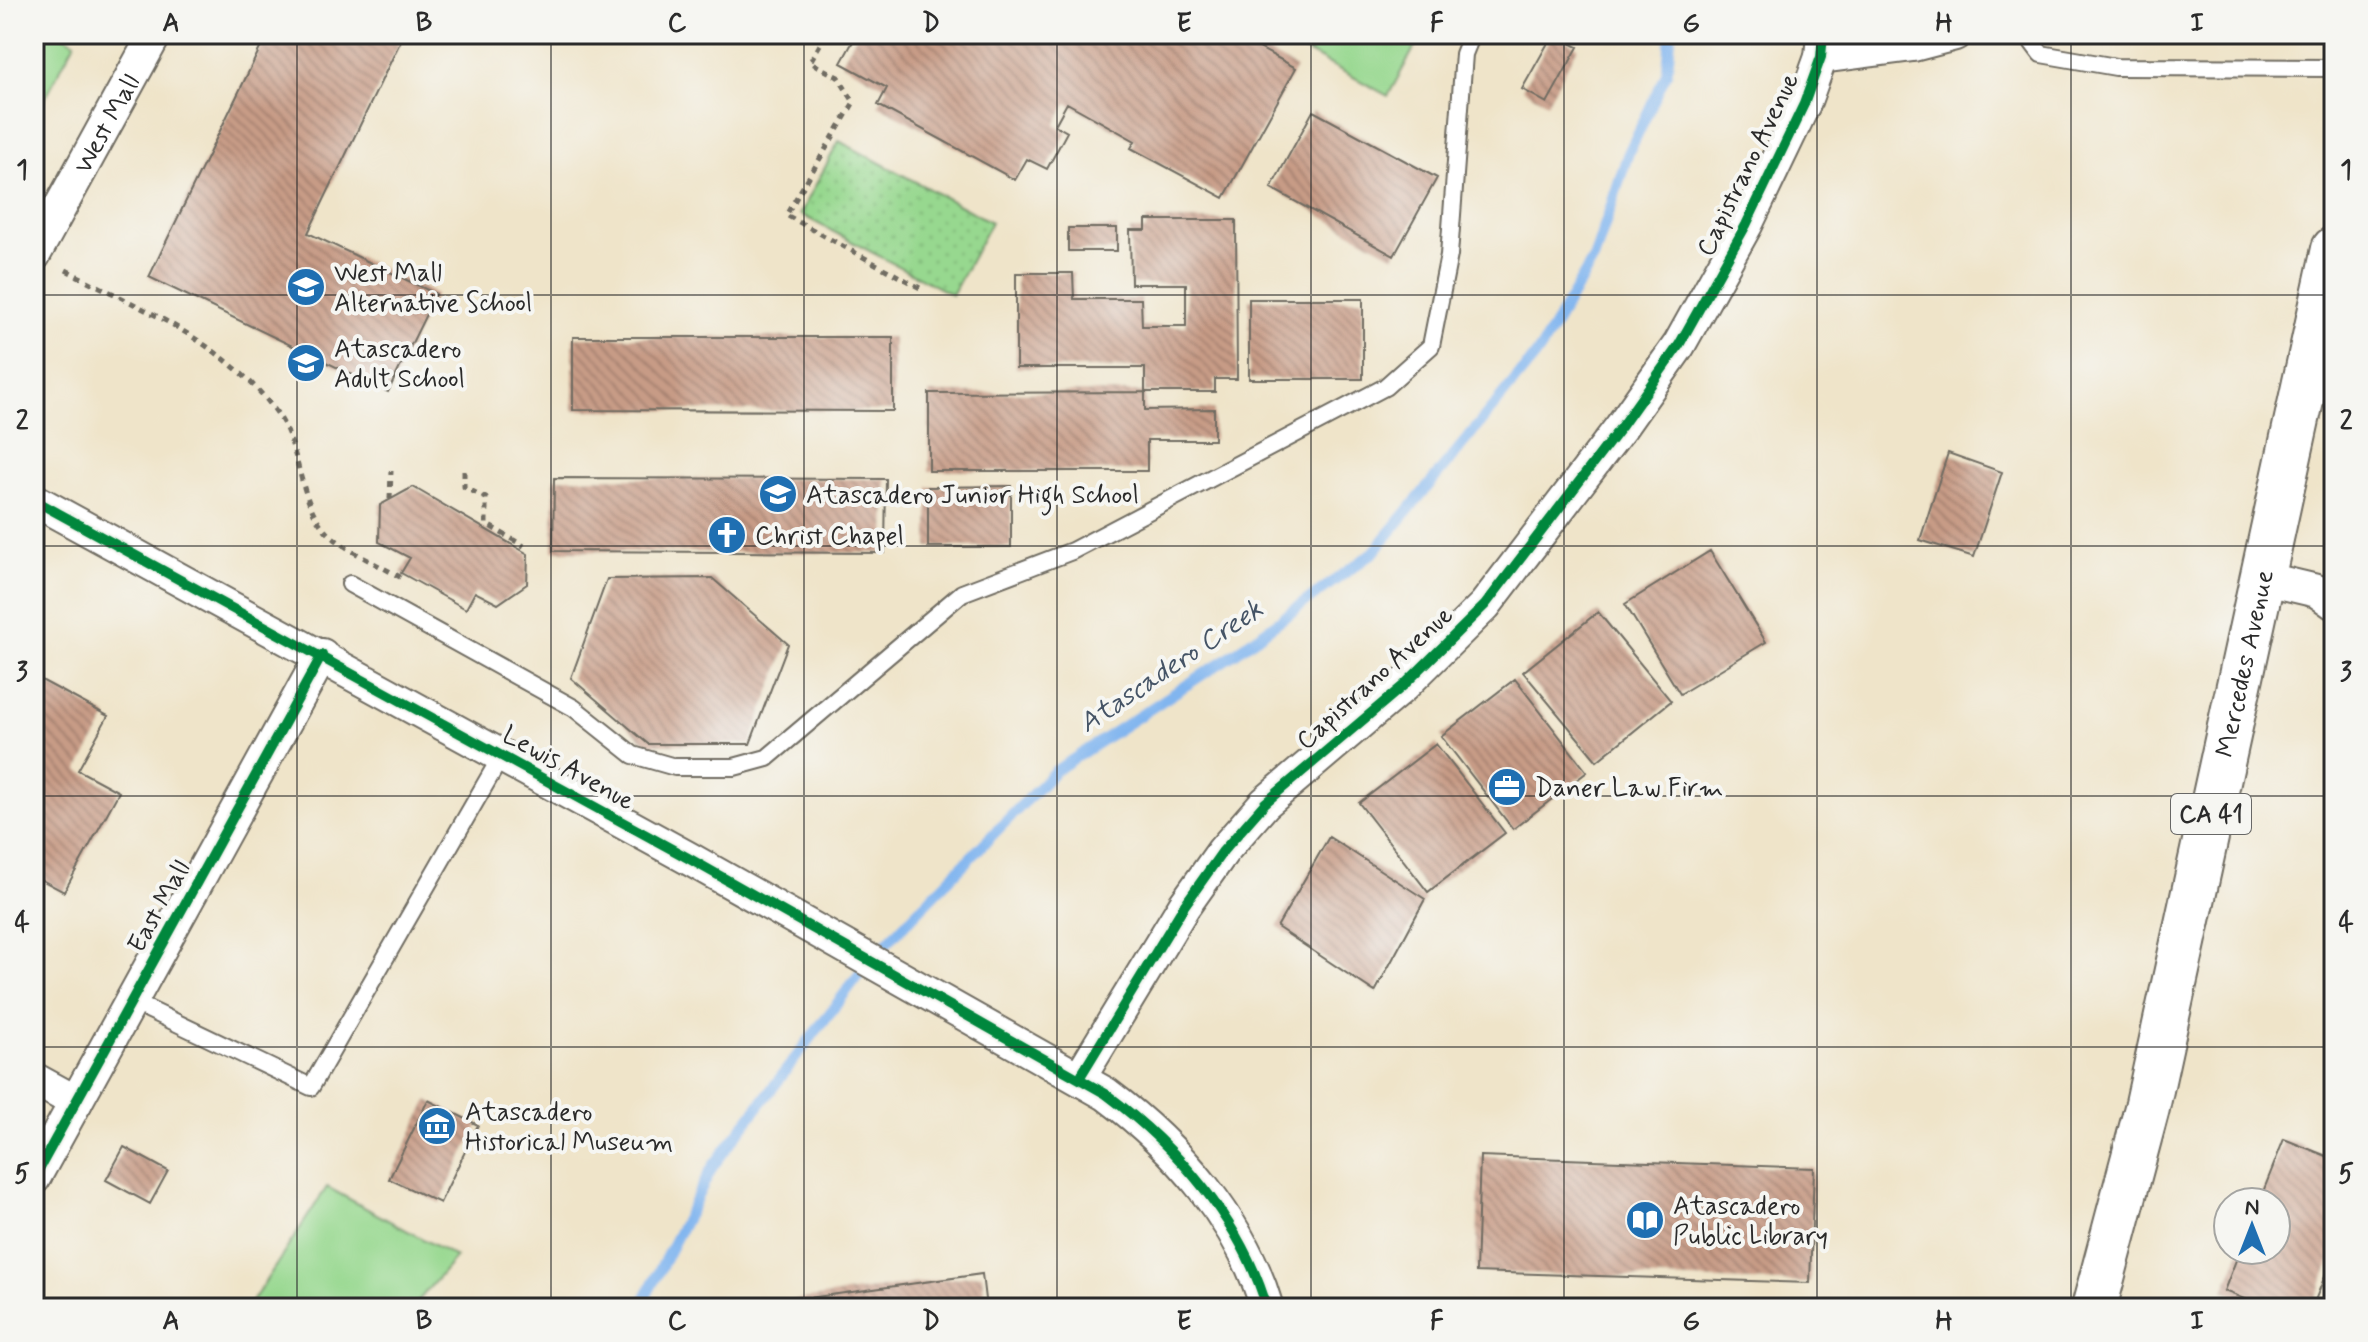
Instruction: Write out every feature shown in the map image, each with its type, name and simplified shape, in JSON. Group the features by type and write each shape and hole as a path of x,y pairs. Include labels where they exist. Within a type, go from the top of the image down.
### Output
{"main road":[{"name":"Mercedes Avenue","path":"2094,1308 2147,1108 2334,249"}],"street":[{"name":"West Mall","path":"34,255 155,34"},
{"path":"1822,46 1913,45 1955,34"},
{"name":"Capistrano Avenue","path":"1080,1077 1184,906 1223,851 1265,803 1403,686 1485,605 1621,427 1679,345 1746,225 1804,104 1822,46"},
{"name":"Lewis Avenue","path":"34,500 322,655 1080,1077"},
{"path":"2262,578 2317,591 2334,603"},
{"name":"East Mall","path":"34,1178 322,655"},
{"path":"1080,1077 1135,1116 1188,1168 1231,1228 1267,1308"},
{"path":"34,1079 76,1102"}],"lane":[{"path":"350,584 574,708 633,755 675,767 734,767 767,758 962,593 1072,551 1385,387 1431,346 1449,255 1464,54 1472,34"},
{"path":"2026,34 2041,54 2116,67 2334,68"},
{"path":"131,1001 311,1087 502,755"}],"path":[{"path":"826,34 810,62 838,77 854,102 786,215 920,288"},
{"path":"66,270 199,339 234,368 278,415 319,522 335,538 408,582"},
{"path":"390,499 391,471"},
{"path":"464,471 464,487 486,498 486,524 524,546"}],"green space":[{"path":"34,34 61,34 75,42 42,104 34,100"},
{"path":"1274,34 1422,34 1388,96"},
{"path":"839,141 991,222 952,295 800,214"},
{"path":"327,1187 456,1257 412,1308 248,1308"}],"building":[{"path":"267,34 404,34 308,233 436,294 388,392 149,277"},
{"path":"857,34 1234,34 1296,68 1224,198 1131,148 1135,141 1067,103 1055,125 1067,132 1047,169 1027,159 1015,180 878,105 887,88 841,63"},
{"path":"1553,34 1578,47 1547,103 1522,89"},
{"path":"1313,111 1437,178 1394,256 1271,188"},
{"path":"1146,220 1236,220 1237,379 1215,379 1215,392 1145,392 1145,368 1016,368 1016,273 1073,273 1074,299 1141,299 1142,326 1186,326 1186,284 1131,284 1130,230 1146,230"},
{"path":"1068,228 1117,228 1117,251 1068,251"},
{"path":"1249,299 1363,299 1363,379 1249,379"},
{"path":"573,337 893,337 893,411 573,410"},
{"path":"1145,392 1145,410 1214,409 1214,440 1147,440 1147,471 929,471 929,393"},
{"path":"1948,453 2002,472 1974,557 1920,540"},
{"path":"554,478 886,479 885,553 553,551"},
{"path":"1011,486 1011,547 928,547 928,487"},
{"path":"413,487 528,554 527,584 498,604 475,592 466,609 401,573 410,558 379,542 380,505"},
{"path":"1710,551 1766,642 1680,694 1625,604"},
{"path":"712,578 788,644 750,744 648,744 571,678 607,579"},
{"path":"1598,612 1671,701 1597,761 1523,672"},
{"path":"34,676 108,716 78,770 119,792 64,892 34,876"},
{"path":"1515,679 1587,772 1513,829 1441,736"},
{"path":"1436,744 1505,833 1428,892 1359,803"},
{"path":"1329,837 1425,899 1375,992 1277,927"},
{"path":"428,1100 478,1125 440,1203 389,1179"},
{"path":"2284,1139 2334,1159 2334,1253 2312,1308 2267,1308 2224,1291 2234,1266 2292,1266 2292,1186 2265,1186"},
{"path":"124,1147 168,1171 150,1204 106,1180"},
{"name":"Atascadero Public Library","path":"1480,1156 1814,1168 1810,1283 1476,1272"},
{"path":"982,1274 986,1308 751,1306"}],"waterway":[{"name":"Atascadero Creek","path":"640,1308 713,1166 871,959 1055,771 1228,658 1374,552 1540,350 1594,258 1628,154 1667,72 1671,34"}],"cycle path":[{"path":"1080,1077 1184,906 1223,851 1265,803 1403,686 1485,605 1621,427 1679,345 1746,225 1804,104 1821,57 1823,34"},
{"path":"34,500 688,858 1106,1094 1158,1138 1204,1188 1241,1245 1267,1308"},
{"path":"34,1178 322,655"}],"place":[{"name":"West Mall Alternative School","path":"306,287"},
{"name":"Atascadero Adult School","path":"306,363"},
{"name":"Atascadero Junior High School","path":"778,494"},
{"name":"Christ Chapel","path":"727,535"},
{"name":"Daner Law Firm","path":"1507,787"},
{"name":"Atascadero Historical Museum","path":"437,1126"},
{"name":"Atascadero Public Library","path":"1645,1220"}]}
